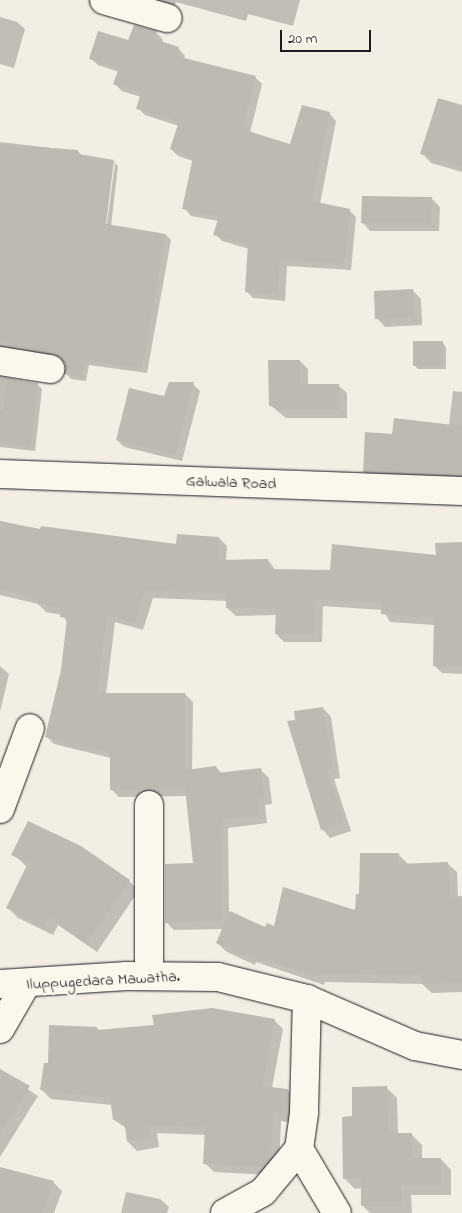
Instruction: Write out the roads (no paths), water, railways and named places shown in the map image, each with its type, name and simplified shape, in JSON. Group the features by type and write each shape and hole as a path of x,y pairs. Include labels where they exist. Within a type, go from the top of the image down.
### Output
{"street":[{"path":"104,0 167,18"},
{"path":"0,361 50,369"},
{"name":"Galwala Road","path":"0,474 462,491"},
{"path":"0,809 30,728"},
{"path":"149,976 150,806"},
{"name":"Iluppugedara Mawatha.","path":"13,984 149,976 218,977 307,999 415,1046 462,1055"},
{"path":"0,1029 13,984"},
{"path":"225,1213 263,1192 299,1149 304,1112 307,999"},
{"path":"299,1149 337,1213"}]}
